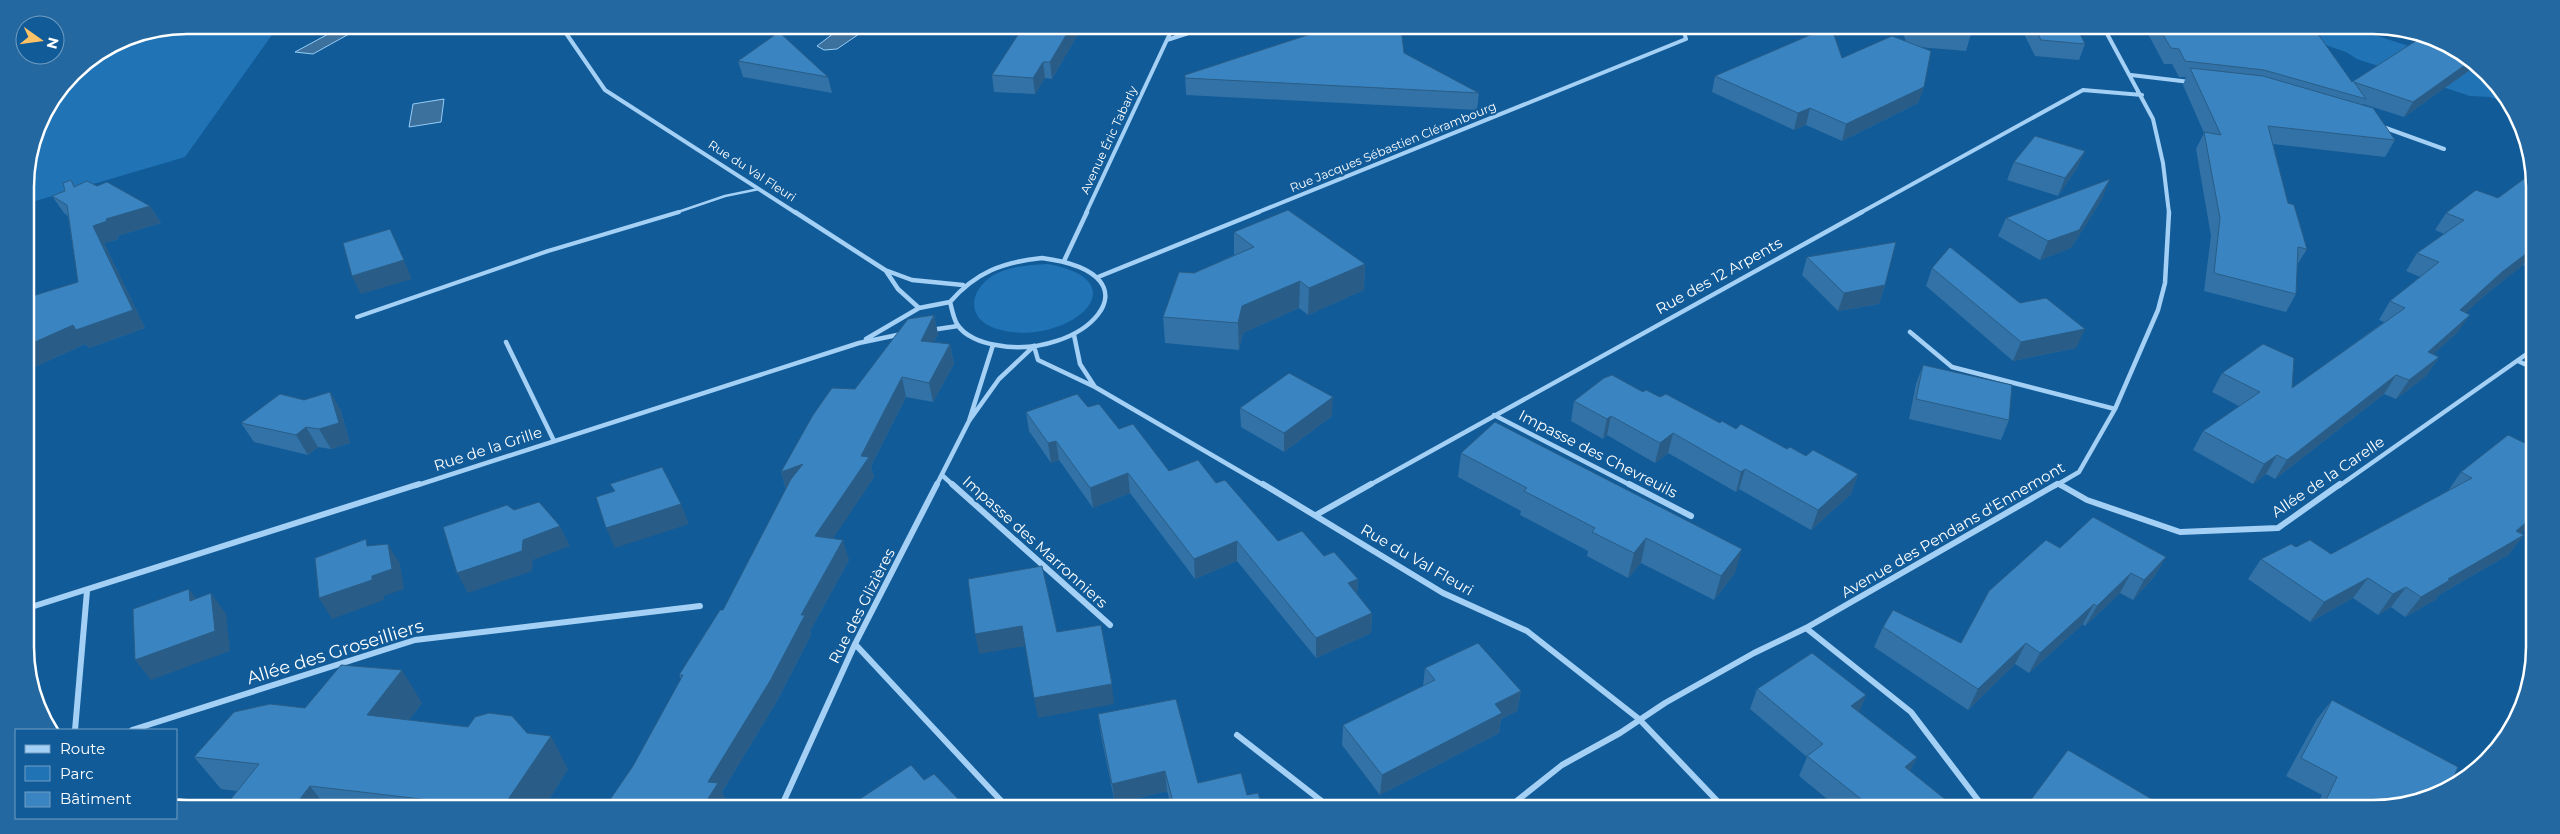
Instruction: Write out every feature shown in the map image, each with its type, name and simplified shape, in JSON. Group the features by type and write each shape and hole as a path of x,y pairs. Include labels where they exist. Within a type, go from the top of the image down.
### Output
{"street":[{"name":"Rue du Val Fleuri","path":"566,34 605,90 885,270 912,280 963,285"},
{"name":"Avenue Éric Tabarly","path":"1064,261 1170,34"},
{"path":"1167,40 1186,34"},
{"name":"Rue Jacques Sébastien Clérambourg","path":"1098,277 1686,39 1684,34"},
{"name":"Avenue des Pendans d'Ennemont","path":"1517,800 1562,765 1620,733 1639,718 1754,653 1806,628 2079,472 2115,409 2158,310 2165,282 2169,240 2169,210 2163,163 2153,119 2142,95 2107,34"},
{"path":"2131,75 2198,83"},
{"name":"Rue des 12 Arpents","path":"1316,516 1494,415 2083,90 2142,95"},
{"path":"2373,124 2444,149"},
{"path":"859,342 895,324 919,308 950,302 963,285 978,274 997,265 1042,258 1064,261 1083,267 1098,277 1104,288 1106,301 1101,313 1090,325 1074,335 1055,342 1034,346 993,345 972,337 958,326 952,316 950,302"},
{"path":"885,270 898,289 919,308"},
{"path":"922,331 958,326"},
{"path":"1910,332 1952,367 2115,409"},
{"name":"Rue de la Grille","path":"34,606 87,591 859,342 904,333"},
{"name":"Rue du Val Fleuri","path":"1074,335 1080,364 1095,387"},
{"path":"506,342 554,441"},
{"name":"Rue des Glizières","path":"784,800 855,644 943,476 969,420 993,345"},
{"name":"Rue du Val Fleuri","path":"1034,346 1038,360 1095,387 1316,516 1443,593 1527,631 1639,718 1716,800"},
{"name":"Rue des Glizières","path":"969,420 999,379 1034,346"},
{"name":"Allée de la Carelle","path":"2058,484 2087,500 2180,532 2278,528 2526,355"},
{"path":"2518,361 2526,365"},
{"name":"Impasse des Chevreuils","path":"1494,415 1691,516"},
{"name":"Impasse des Marronniers","path":"943,476 1110,625"},
{"path":"75,729 87,591"},
{"name":"Allée des Groseilliers","path":"135,729 415,640 700,606"},
{"path":"1806,628 1911,712 1978,800"},
{"path":"855,644 1000,800"},
{"path":"1236,735 1320,800"}],"lane":[{"path":"357,317 548,251 641,225 725,196 759,189"}],"green space":[{"path":"273,34 185,157 34,201 35,167 45,128 65,94 94,65 110,54 138,42 167,35"},
{"path":"2294,34 2371,34 2465,64 2481,79 2500,101 2490,97 2470,96 2357,59 2346,52"},
{"path":"1048,264 1076,273 1091,285 1092,298 1084,311 1069,322 1047,330 1023,333 997,329 987,325 980,319 974,305 975,297 978,290 992,276 1012,268"}],"shaded area":[{"path":"328,34 349,34 313,54 295,52"},
{"path":"833,34 859,34 837,49 824,50 817,46"},
{"path":"444,99 441,122 409,127 413,104"}],"building":[{"path":"776,34 781,34 828,77 738,61"},
{"path":"1018,34 1067,34 1050,62 1043,62 1033,78 992,75"},
{"path":"1311,34 1402,34 1404,53 1479,93 1185,78 1185,75"},
{"path":"1812,34 1834,34 1842,58 1892,36 1931,51 1924,87 1846,124 1810,108 1798,113 1715,76"},
{"path":"2038,34 2080,34 2085,44 2041,40"},
{"path":"2162,34 2318,34 2352,82 2417,40 2450,54 2465,65 2413,102 2354,82 2366,99 2264,70 2185,61 2179,49 2171,48"},
{"path":"2190,68 2263,76 2373,108 2395,140 2268,126 2288,203 2294,205 2307,249 2298,247 2296,294 2214,273 2220,218 2204,132 2221,135"},
{"path":"2035,136 2085,151 2065,178 2014,162"},
{"path":"2526,178 2526,254 2502,272 2460,310 2470,315 2428,352 2439,357 2409,380 2396,375 2287,460 2277,455 2264,464 2203,431 2260,392 2222,373 2263,344 2294,358 2292,388 2405,308 2390,301 2439,262 2417,253 2464,220 2446,213 2476,190 2498,198"},
{"path":"2110,179 2079,230 2048,241 2006,218"},
{"path":"71,180 74,187 87,181 97,186 107,182 150,206 106,219 107,221 93,226 133,310 76,330 73,325 34,342 34,296 78,282 67,205 52,196 65,191 63,183"},
{"path":"1288,210 1365,264 1309,288 1300,281 1242,306 1238,323 1163,317 1179,272 1194,273 1254,247 1234,232"},
{"path":"390,229 404,260 352,276 343,243"},
{"path":"1896,242 1885,285 1844,293 1807,257"},
{"path":"1950,247 2020,303 2046,298 2085,329 2021,342 1932,268"},
{"path":"934,315 921,341 950,344 929,383 902,377 861,456 869,457 815,536 843,540 801,615 805,615 770,681 708,782 718,783 707,800 610,800 633,766 683,675 679,675 720,610 723,610 791,479 803,464 781,472 813,415 832,388 855,389 908,319"},
{"path":"1923,365 2012,385 2009,420 1916,399"},
{"path":"1289,373 1333,397 1284,433 1240,408"},
{"path":"1612,375 1643,392 1646,390 1660,397 1666,394 1720,423 1722,421 1736,429 1741,424 1787,449 1790,447 1806,456 1813,450 1858,474 1818,510 1745,469 1741,472 1673,433 1660,443 1611,416 1607,419 1574,401 1604,378"},
{"path":"330,392 339,423 319,429 306,427 296,435 241,423 280,394 304,400"},
{"path":"1077,394 1088,407 1099,404 1119,429 1133,424 1169,471 1198,460 1216,483 1225,480 1278,541 1302,531 1324,556 1334,552 1358,579 1348,583 1372,613 1316,638 1237,541 1194,559 1128,473 1090,488 1056,441 1048,443 1026,412"},
{"path":"1495,422 1742,549 1721,576 1646,538 1634,553 1592,532 1595,528 1524,491 1527,488 1461,453"},
{"path":"2508,435 2526,444 2526,522 2516,531 2524,535 2421,597 2406,587 2393,594 2368,578 2324,602 2261,559 2291,544 2296,547 2310,540 2331,554 2472,478 2461,472"},
{"path":"662,467 681,504 606,528 596,497 615,491 610,484"},
{"path":"539,502 560,526 523,540 522,551 457,573 443,527 507,505 514,510"},
{"path":"2093,517 2166,557 2144,580 2131,573 2097,606 2094,604 2040,653 2026,643 1978,689 1883,627 1893,610 1961,643 1989,591 2046,540 2060,548"},
{"path":"366,539 367,546 388,544 392,569 372,576 372,580 319,598 315,558"},
{"path":"1042,566 1057,632 1101,625 1112,684 1034,698 1022,626 975,634 968,579"},
{"path":"189,589 190,601 211,593 215,631 135,660 133,609"},
{"path":"1478,643 1521,691 1495,704 1502,713 1382,775 1343,725 1435,680 1425,668"},
{"path":"1812,653 1866,695 1851,706 1917,757 1905,767 1946,800 1862,800 1807,756 1823,744 1757,689"},
{"path":"341,665 402,670 367,715 468,727 475,717 489,713 512,716 527,733 551,736 508,800 430,800 310,786 299,800 230,800 259,764 194,757 234,712 270,704 305,708"},
{"path":"1176,699 1198,783 1241,773 1247,795 1258,793 1260,800 1172,800 1165,771 1112,784 1098,714"},
{"path":"2332,700 2458,767 2454,776 2432,789 2413,795 2383,800 2326,800 2337,777 2301,758"},
{"path":"2068,750 2153,800 2031,800"},
{"path":"911,765 924,780 934,774 959,800 858,800"}]}
